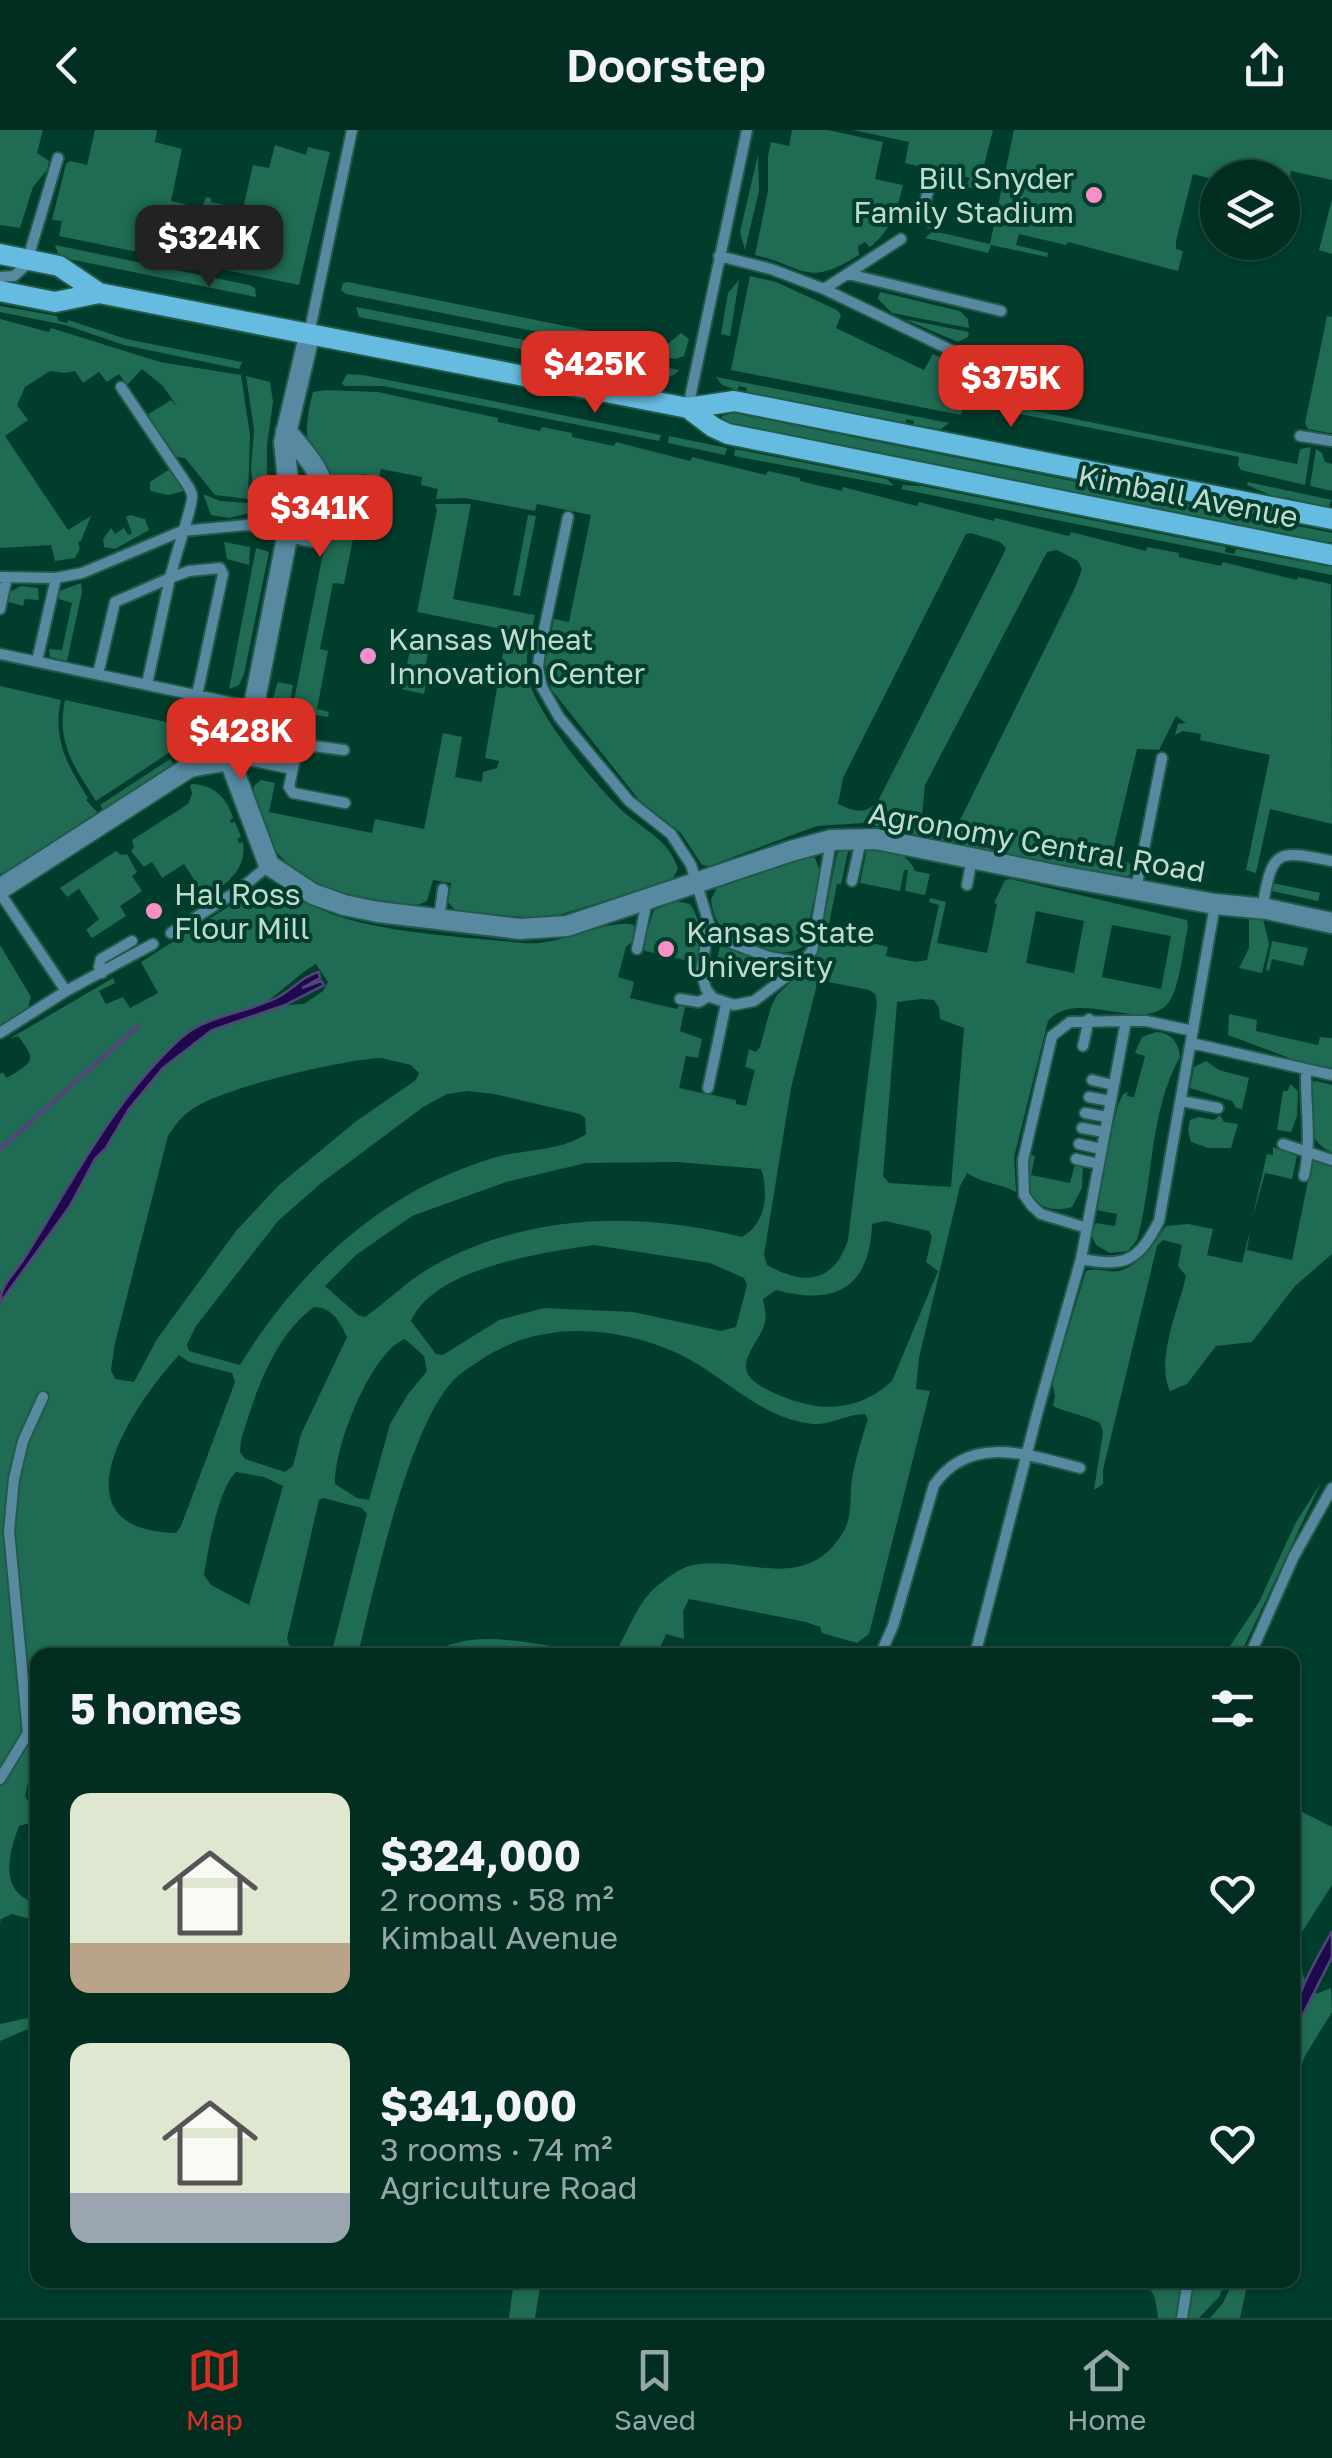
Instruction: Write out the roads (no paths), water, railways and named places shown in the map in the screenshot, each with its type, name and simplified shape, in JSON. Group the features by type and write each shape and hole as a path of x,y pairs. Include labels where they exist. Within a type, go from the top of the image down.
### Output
{"main road":[{"name":"Kimball Avenue","path":"0,254 59,266 99,293 309,336 688,408 734,401 1332,520"},
{"name":"Kimball Avenue","path":"0,292 55,302 99,293"},
{"name":"Kimball Avenue","path":"688,408 728,434 1332,555"}],"street":[{"path":"269,866 236,756 252,707 288,532 290,501 283,454 309,336"},
{"path":"286,431 316,468 324,487 322,518 313,536 288,532"},
{"path":"0,891 188,768 236,756"},
{"name":"Agronomy Central Road","path":"269,866 313,894 344,905 542,930 600,918 831,840 876,839 1332,923"}],"lane":[{"path":"309,336 352,130"},
{"path":"688,408 746,130"},
{"path":"0,277 18,273 28,260 58,158"},
{"path":"928,191 925,203 931,222"},
{"path":"824,290 901,240"},
{"path":"719,256 824,290 988,368"},
{"path":"848,274 1000,311"},
{"path":"121,387 192,494 148,684"},
{"path":"1300,436 1332,441"},
{"path":"568,517 540,649 542,687 558,717 630,801 670,834 698,883 710,935 702,975 711,996 726,1004 754,1002 812,952 831,840"},
{"path":"0,609 3,577 56,578 98,567 182,531 251,525 288,532"},
{"path":"98,674 115,602 200,569 223,570 197,695"},
{"path":"38,661 56,578"},
{"path":"0,654 252,707"},
{"path":"344,750 298,744 289,786 293,793 345,802"},
{"path":"236,756 292,769"},
{"path":"1136,888 1162,758"},
{"path":"852,881 861,839"},
{"path":"1262,908 1275,860 1294,855 1332,861"},
{"path":"966,885 972,857"},
{"path":"171,933 269,866"},
{"path":"439,920 443,889"},
{"path":"0,891 66,991"},
{"path":"637,949 646,901"},
{"path":"1081,1258 1110,1264 1126,1261 1138,1254 1158,1220 1215,904"},
{"path":"710,935 768,957 802,963"},
{"path":"102,973 101,959 132,940"},
{"path":"0,1033 66,991 153,944"},
{"path":"687,972 702,975"},
{"path":"680,999 699,1002 711,996"},
{"path":"708,1088 726,1004"},
{"path":"1087,1228 1041,1214 1024,1194 1022,1178 1031,1150 1052,1036 1070,1022 1089,1019 1146,1022 1194,1031"},
{"path":"1083,1046 1089,1019"},
{"path":"977,1648 1081,1258 1126,1021"},
{"path":"1191,1044 1332,1074"},
{"path":"1304,1176 1309,1152 1306,1069"},
{"path":"1092,1080 1113,1085"},
{"path":"1089,1097 1110,1101"},
{"path":"1180,1101 1218,1108"},
{"path":"1085,1113 1107,1117"},
{"path":"1082,1128 1104,1132"},
{"path":"1079,1144 1102,1149"},
{"path":"1283,1144 1332,1160"},
{"path":"1076,1159 1099,1164"},
{"path":"0,1779 28,1733 9,1532 14,1479 23,1441 43,1398"},
{"path":"883,1648 929,1499 943,1473 986,1451 1005,1450 1080,1468"},
{"path":"1253,1648 1294,1556 1332,1488"},
{"path":"1182,2318 1187,2288"}],"waterway":[{"path":"0,1149 138,1026"}],"place":[{"name":"Bill Snyder Family Stadium","path":"1094,195"},
{"name":"Kansas Wheat Innovation Center","path":"368,656"},
{"name":"Hal Ross Flour Mill","path":"154,911"},
{"name":"Kansas State University","path":"666,949"}]}
